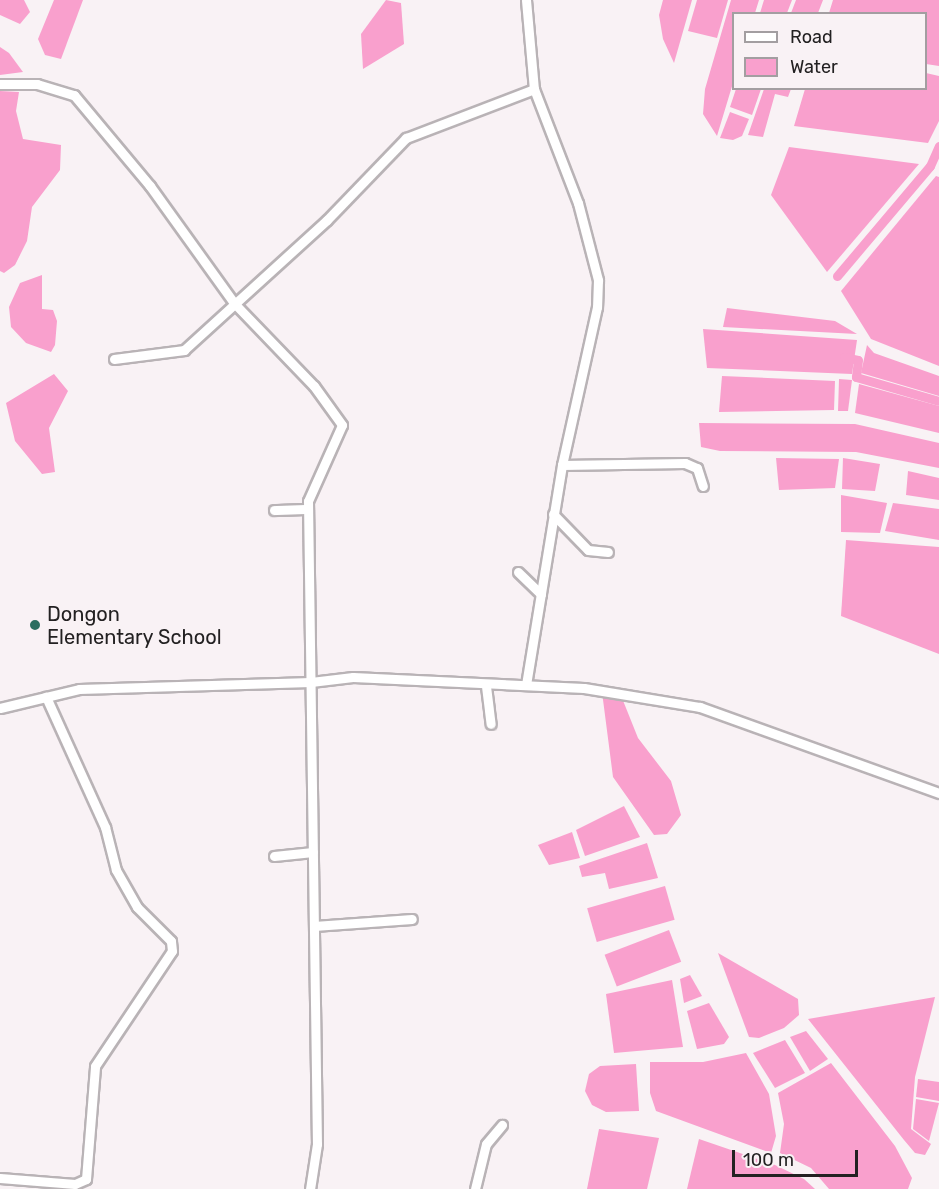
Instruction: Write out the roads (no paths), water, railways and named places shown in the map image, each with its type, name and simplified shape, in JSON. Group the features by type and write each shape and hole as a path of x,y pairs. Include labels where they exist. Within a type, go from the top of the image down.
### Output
{"street":[{"path":"526,0 534,89 578,203 598,280 584,377 562,465 553,514 526,685"},
{"path":"0,84 37,84 74,95 150,186 234,303 314,386 342,425 309,495 308,509 317,1144 310,1189"},
{"path":"114,359 182,351 327,220 406,138 534,89"},
{"path":"562,465 685,462 697,468 703,486"},
{"path":"274,510 308,509"},
{"path":"553,514 588,550 608,552"},
{"path":"518,572 541,594"},
{"path":"0,708 79,689 311,682 353,676 486,686 526,685 584,688 700,707 939,793"},
{"path":"486,686 491,724"},
{"path":"0,1178 75,1184 86,1179 95,1066 172,951 171,941 137,907 116,870 105,827 46,697"},
{"path":"274,856 313,852"},
{"path":"314,926 412,919"},
{"path":"475,1189 486,1143 502,1125"}],"water":[{"path":"0,0 24,0 30,12 20,24 0,15"},
{"path":"54,0 83,0 61,59 45,55 38,39"},
{"path":"386,0 401,3 404,44 363,69 361,34"},
{"path":"663,0 692,0 674,63 663,39 659,15"},
{"path":"697,0 728,0 717,38 688,31"},
{"path":"731,0 759,0 755,12 732,12 732,86 717,136 703,114 705,89"},
{"path":"764,0 792,0 787,12 760,12"},
{"path":"796,0 823,0 818,12 791,12"},
{"path":"833,0 939,0 939,66 927,64 927,12 829,12"},
{"path":"0,47 9,53 23,72 0,75"},
{"path":"927,73 939,76 939,121 928,143 794,126 805,90 927,90"},
{"path":"736,90 761,90 752,115 730,107"},
{"path":"764,90 791,90 788,97 775,94 763,137 748,135"},
{"path":"0,91 19,92 16,111 23,139 61,145 60,170 32,207 27,241 15,265 4,273 0,271"},
{"path":"730,112 749,119 742,136 733,140 720,138"},
{"path":"789,147 919,164 827,272 771,195"},
{"path":"936,176 939,177 939,366 871,339 841,291"},
{"path":"42,275 42,309 53,310 57,321 55,345 51,352 26,343 11,327 9,307 20,283"},
{"path":"727,308 835,321 857,334 723,327"},
{"path":"703,329 857,340 852,374 707,368"},
{"path":"867,345 874,353 939,376 939,396 861,373"},
{"path":"54,374 68,391 49,428 55,472 42,474 15,441 6,403"},
{"path":"722,376 835,381 834,410 719,412"},
{"path":"839,379 852,380 848,411 838,411"},
{"path":"859,384 939,406 939,433 855,413"},
{"path":"699,423 855,424 939,443 939,468 856,452 720,451 701,447"},
{"path":"776,458 839,459 835,488 779,490"},
{"path":"843,458 880,464 875,491 842,489"},
{"path":"908,471 939,478 939,500 906,495"},
{"path":"841,495 887,503 880,533 841,532"},
{"path":"893,503 939,509 939,540 885,531"},
{"path":"846,540 939,547 939,654 841,616"},
{"path":"602,692 622,698 638,738 671,781 681,815 667,834 654,835 613,777"},
{"path":"624,806 640,837 585,856 576,830"},
{"path":"572,832 580,858 549,865 538,845"},
{"path":"647,843 658,878 609,889 605,873 582,877 579,866"},
{"path":"665,886 675,920 597,942 587,908"},
{"path":"669,930 681,962 617,986 605,955"},
{"path":"718,953 798,999 799,1015 784,1028 759,1038 749,1037"},
{"path":"690,975 702,996 684,1003 680,979"},
{"path":"672,980 683,1047 614,1053 606,994"},
{"path":"935,997 915,1077 911,1129 931,1144 925,1155 915,1153 808,1019"},
{"path":"709,1003 729,1037 724,1044 697,1049 687,1011"},
{"path":"806,1031 828,1059 810,1071 790,1037"},
{"path":"785,1040 805,1073 775,1088 753,1053"},
{"path":"746,1053 769,1094 776,1136 771,1153 656,1111 650,1093 650,1062 703,1062"},
{"path":"831,1063 895,1146 912,1178 908,1189 829,1189 811,1168 780,1153 784,1124 778,1093"},
{"path":"636,1064 639,1111 606,1112 592,1105 585,1091 589,1074 600,1066"},
{"path":"918,1079 939,1082 939,1101 916,1097"},
{"path":"916,1099 939,1103 929,1141 913,1129"},
{"path":"599,1129 659,1138 647,1189 587,1189"},
{"path":"699,1139 775,1165 804,1179 815,1189 687,1189"}],"waterway":[{"path":"837,276 930,166 939,146"},
{"path":"844,357 858,360 856,377 939,401"}],"place":[{"name":"Dongon Elementary School","path":"35,625"}]}
